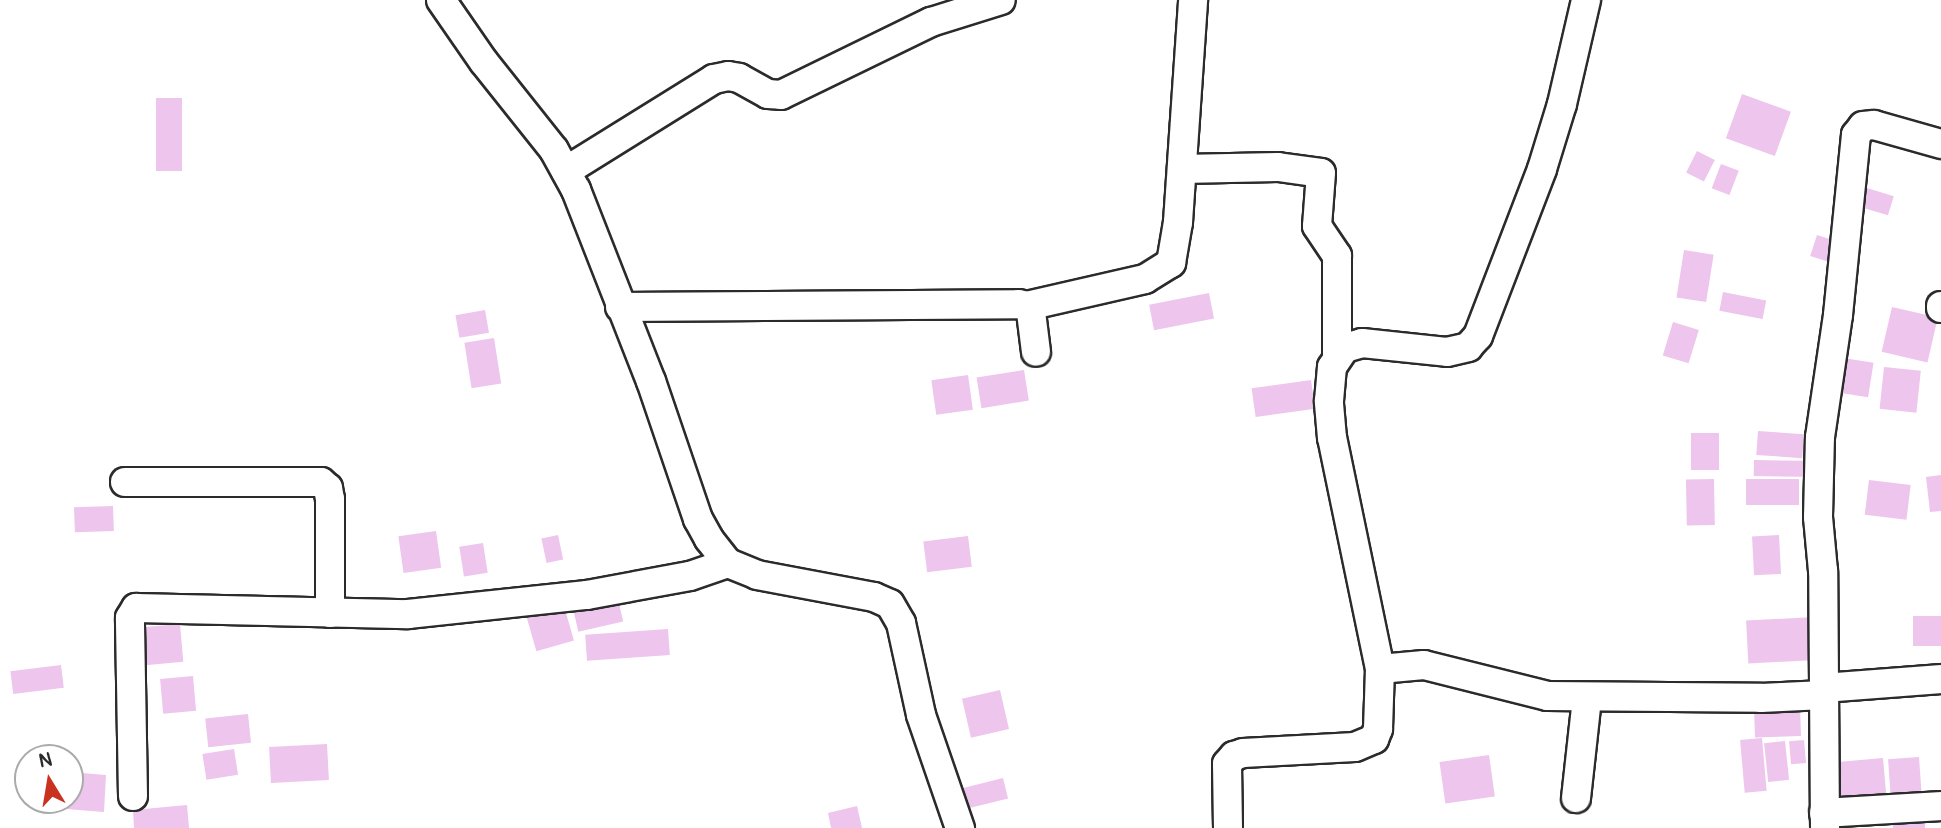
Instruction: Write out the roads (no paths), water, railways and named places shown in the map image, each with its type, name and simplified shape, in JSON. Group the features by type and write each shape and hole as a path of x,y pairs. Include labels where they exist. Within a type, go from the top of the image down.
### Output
{"street":[{"path":"441,0 484,62 554,149 576,190 651,381 698,519 728,564 757,575 874,597 890,604 901,623 921,715 960,828"},
{"path":"566,171 715,79 728,76 739,78 768,94 780,95 931,22 1001,0"},
{"path":"621,307 1027,306 1144,279 1171,263 1182,169 1193,0"},
{"path":"1337,355 1345,348 1362,343 1459,350 1478,336 1542,169 1562,104 1587,0"},
{"path":"1941,144 1874,125 1863,126 1856,135 1838,315 1820,437 1818,517 1823,571 1824,820 1941,806"},
{"path":"1182,169 1278,167 1321,173 1317,226 1337,256 1337,355 1332,367 1329,401 1332,439 1380,668 1378,729 1374,739 1366,744 1243,753 1234,756 1227,764 1228,828"},
{"path":"1027,306 1036,352"},
{"path":"125,482 321,482 328,488 330,499 330,613"},
{"path":"133,796 130,618 136,608 408,614 587,596 690,576 728,564"},
{"path":"1380,668 1424,665 1525,693 1587,698 1824,691 1941,679"},
{"path":"1576,798 1587,698"}]}
